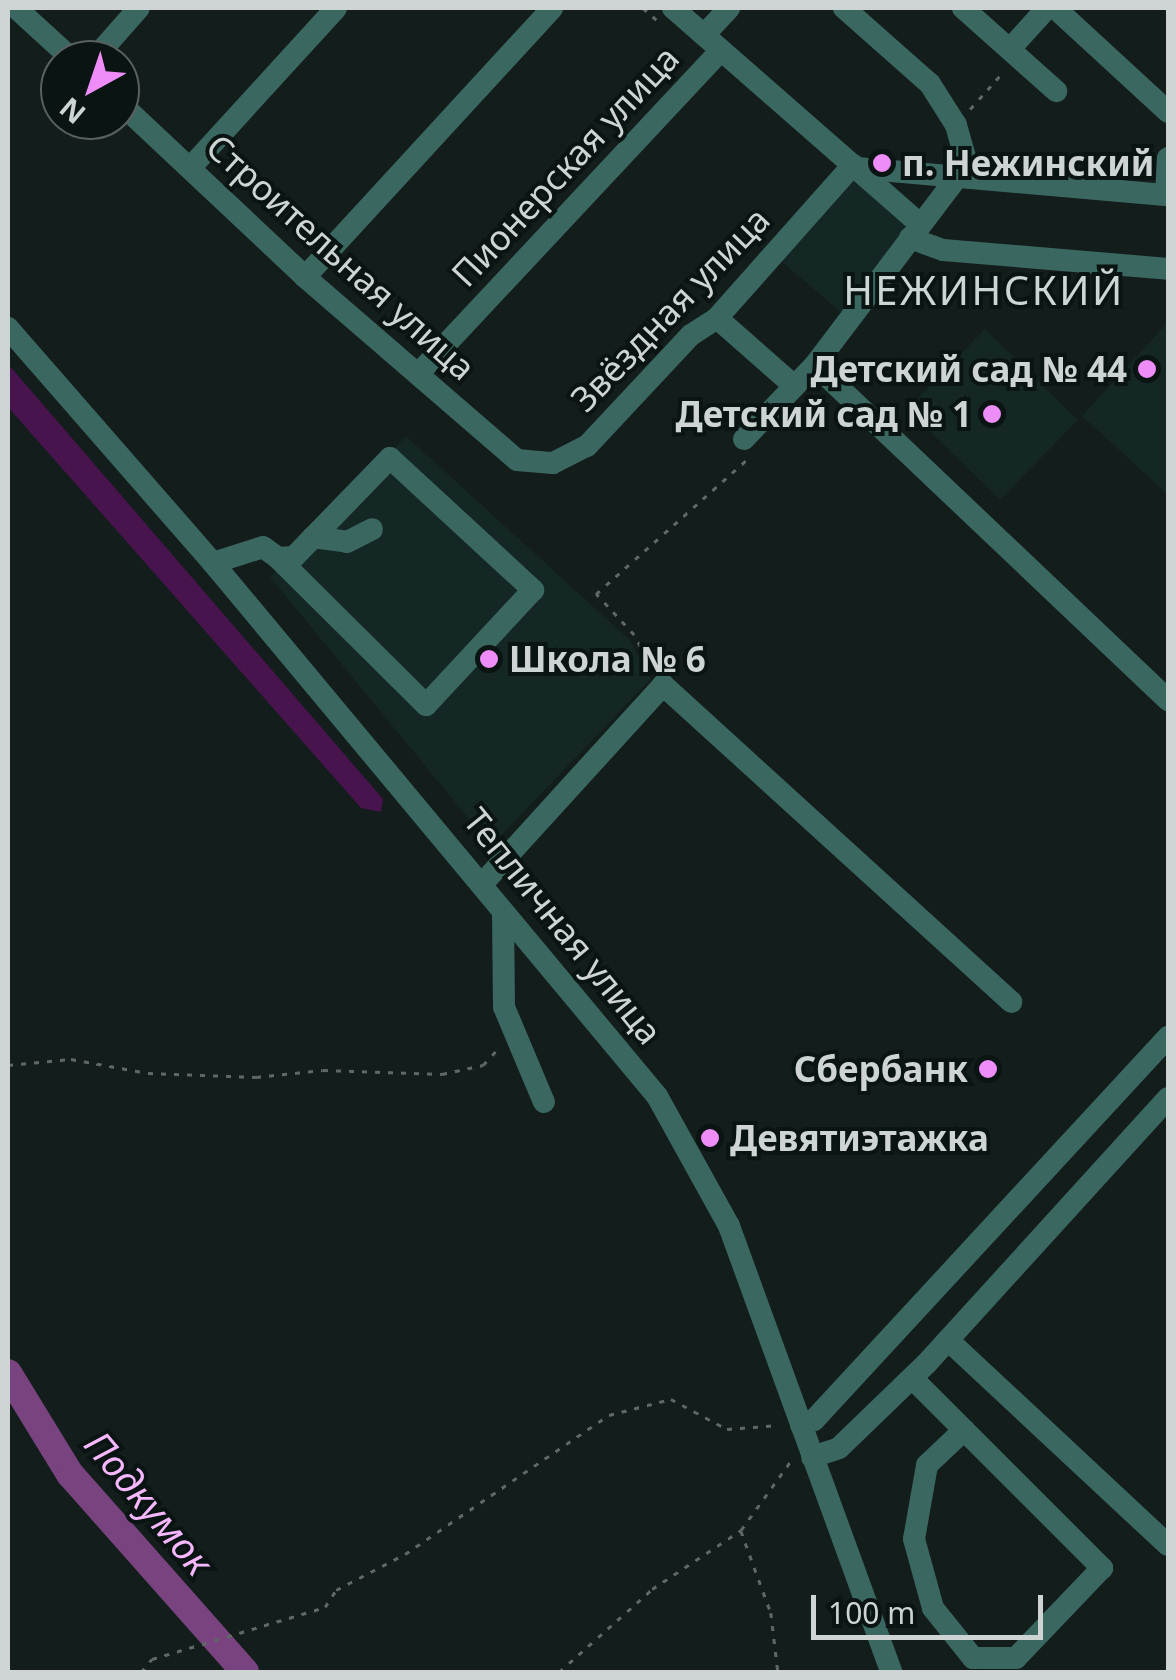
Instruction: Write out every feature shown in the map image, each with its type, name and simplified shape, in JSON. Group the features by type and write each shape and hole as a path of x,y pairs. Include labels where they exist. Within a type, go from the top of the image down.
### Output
{"street":[{"path":"16,8 52,40"},
{"path":"111,40 139,8"},
{"path":"191,167 336,8"},
{"path":"306,277 552,8"},
{"path":"673,8 855,166 915,231 943,250 1168,269"},
{"name":"Пионерская улица","path":"419,373 712,42 729,8"},
{"path":"748,446 958,178 966,151 956,125 930,84 844,8"},
{"path":"964,8 1056,91"},
{"path":"1013,52 1047,8"},
{"path":"1055,8 1168,112"},
{"name":"Строительная улица","path":"140,120 306,277 517,460"},
{"path":"855,166 1167,195 1168,158"},
{"name":"Звёздная улица","path":"517,460 553,462 587,446 691,335 717,318 855,166"},
{"path":"717,318 794,386"},
{"name":"Тепличная улица","path":"8,328 214,563 657,1096 728,1226 891,1672"},
{"path":"815,365 1168,700"},
{"path":"214,563 263,547 426,705 533,590 390,458 294,557 278,558"},
{"path":"313,537 347,542 372,530"},
{"path":"482,883 663,684 1011,1002"},
{"path":"503,913 509,1018 544,1102"},
{"path":"1168,1037 814,1420 806,1441 839,1448 948,1340 1168,1098"},
{"path":"948,1340 1168,1545"},
{"path":"912,1378 964,1430 1102,1568 1016,1658 973,1658 933,1608 914,1539 927,1465 964,1430"}],"path":[{"path":"956,125 1013,52"},
{"path":"656,678 634,635 596,594 748,446"},
{"path":"8,1065 71,1059 148,1073 256,1077 323,1070 464,1073 498,1051 509,1018"},
{"path":"141,1672 161,1656 325,1607 336,1590 405,1554 609,1415 671,1399 726,1429 806,1441 740,1530 652,1589 559,1672"},
{"path":"740,1530 771,1613 778,1672"}],"shaded area":[{"path":"857,168 920,224 849,319 781,261"},
{"name":"Детский сад № 44","path":"1168,322 1168,495 1082,416"},
{"name":"Детский сад № 1","path":"985,329 1078,420 1000,500 907,409"},
{"path":"8,364 383,799 381,812 361,808 8,407"},
{"name":"Школа № 6","path":"406,436 630,640 651,679 491,846 270,577"}],"waterway":[{"name":"Подкумок","path":"8,1373 70,1474 245,1672"}],"place":[{"name":"п. Нежинский","path":"882,163"},
{"name":"Детский сад № 44","path":"1147,369"},
{"name":"Детский сад № 1","path":"992,414"},
{"name":"Школа № 6","path":"489,659"},
{"name":"Сбербанк","path":"988,1069"},
{"name":"Девятиэтажка","path":"710,1138"}],"district":[{"name":"НЕЖИНСКИЙ","path":"984,290"}]}
